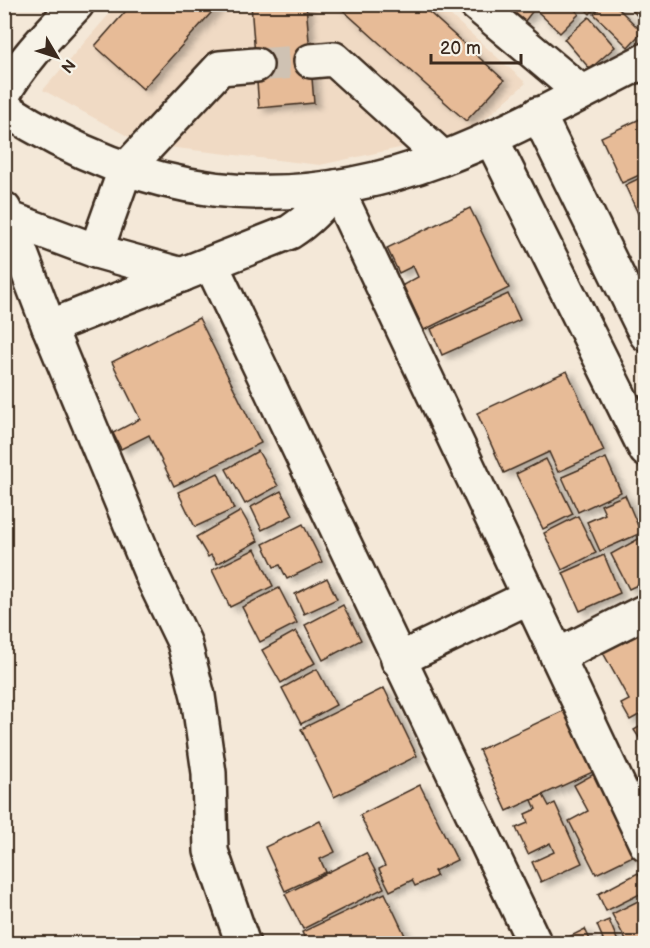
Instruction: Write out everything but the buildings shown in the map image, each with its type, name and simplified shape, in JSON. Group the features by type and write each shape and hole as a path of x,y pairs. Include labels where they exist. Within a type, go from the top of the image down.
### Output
{"street":[{"path":"4,93 32,54 76,4"},
{"path":"476,4 581,92"},
{"path":"311,61 334,59 443,158"},
{"path":"4,108 38,130 81,152 125,170 166,182 219,190 294,192 336,188 371,181 443,158 490,138 645,60"},
{"path":"96,251 125,170 220,68 256,65"},
{"path":"538,114 645,334"},
{"path":"490,138 645,450"},
{"path":"49,327 290,232 308,220 336,188"},
{"path":"336,188 645,844"},
{"path":"6,213 96,251 196,269"},
{"path":"6,213 49,327 153,578 184,642 198,696 209,773 211,851 243,944"},
{"path":"196,269 398,660 535,944"},
{"path":"398,660 529,597"},
{"path":"557,656 645,611"}],"shaded area":[{"path":"118,4 439,5 526,83 469,133 320,165 142,144 43,90"}],"tunnel":[{"path":"256,65 311,61"}]}
